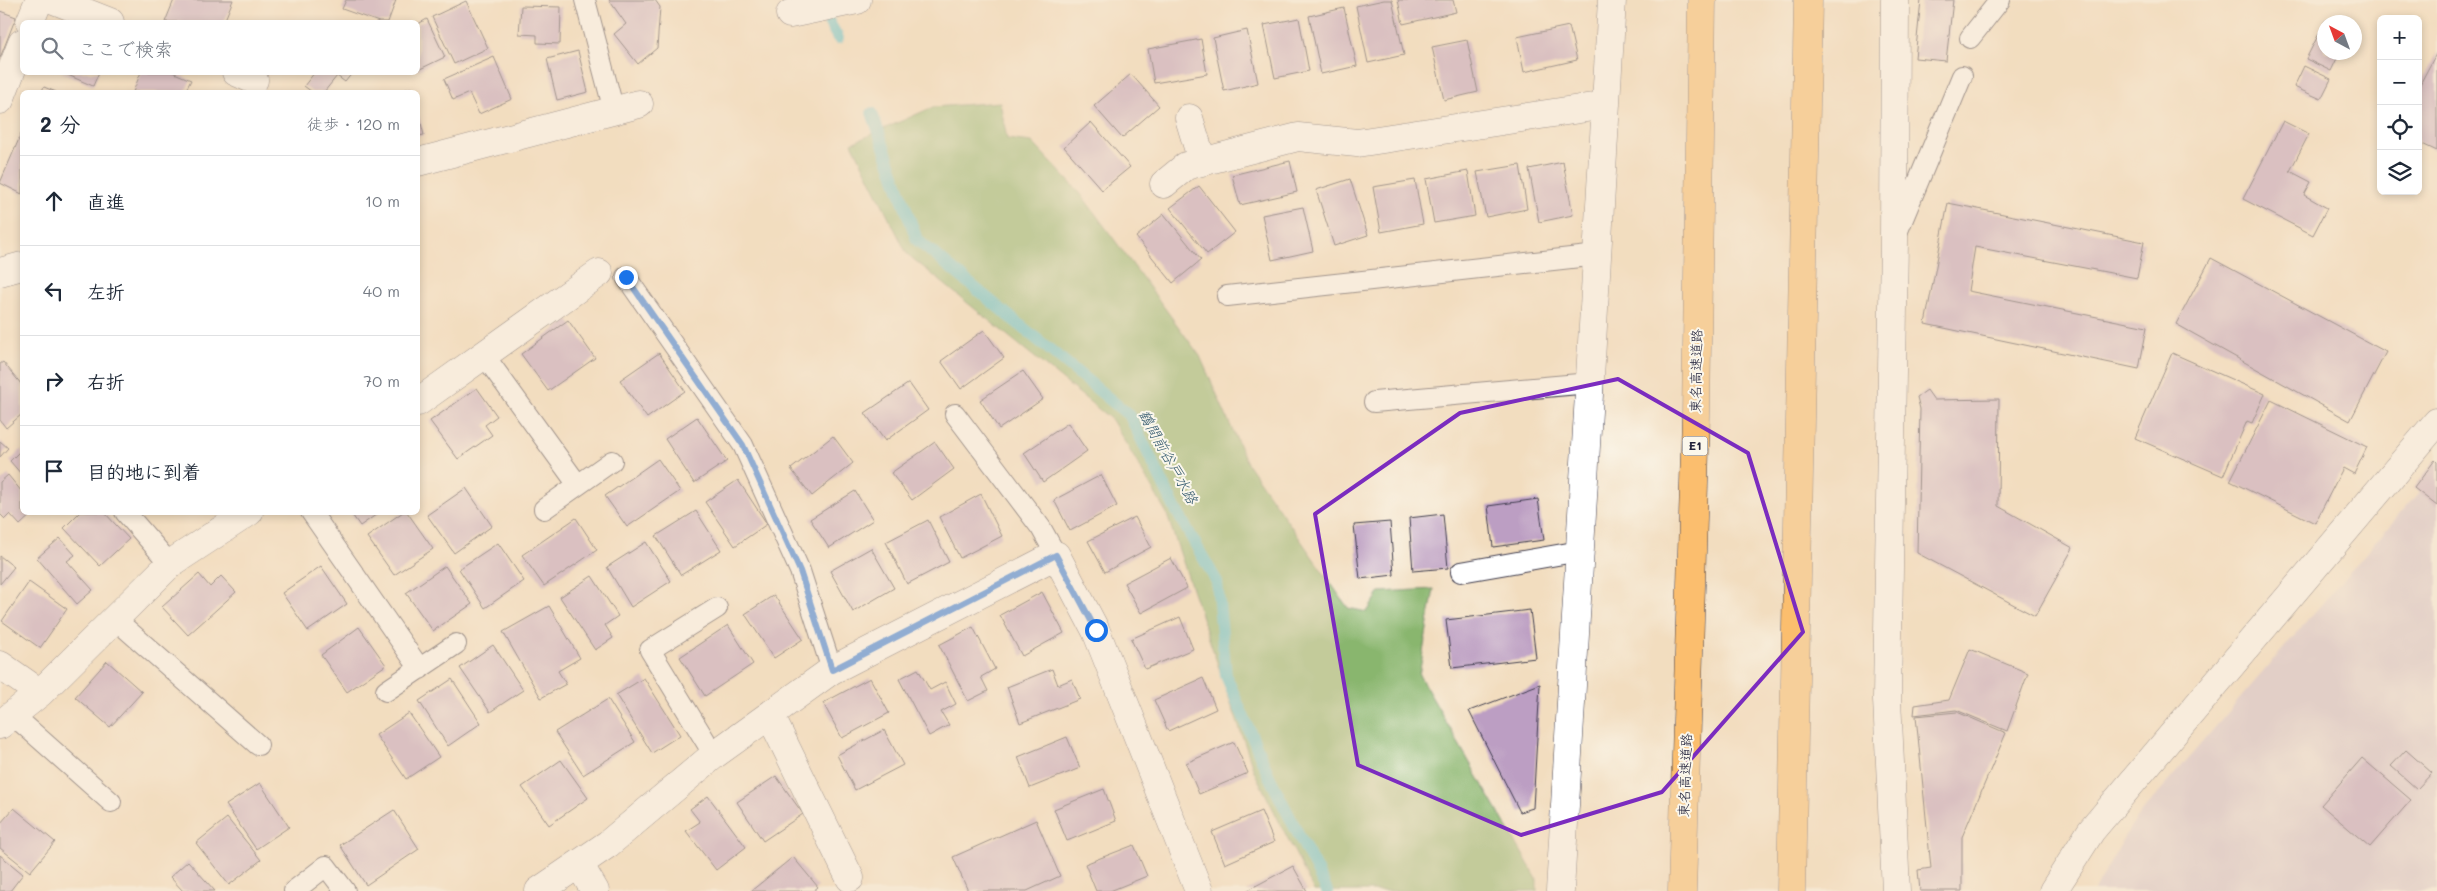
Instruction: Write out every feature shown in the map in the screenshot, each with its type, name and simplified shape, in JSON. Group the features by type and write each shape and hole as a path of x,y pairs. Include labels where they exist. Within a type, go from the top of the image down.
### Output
{"highway":[{"name":"東名高速道路","path":"1682,891 1696,415 1702,0"},
{"path":"1790,891 1808,0"}],"street":[{"path":"31,20 39,0"},
{"path":"54,0 105,20"},
{"path":"790,14 857,0"},
{"path":"1560,891 1612,0"},
{"path":"1895,0 1894,241 1887,699 1896,891"},
{"path":"0,100 20,48"},
{"path":"1164,184 1186,166 1298,137 1357,143 1606,105"},
{"path":"420,161 626,107"},
{"path":"1189,118 1202,161"},
{"path":"0,272 20,267"},
{"path":"420,401 599,273"},
{"path":"2053,891 2091,831 2437,422"},
{"path":"6,720 40,693 170,564 244,515"},
{"path":"539,891 608,844 714,755 832,670 1056,555 1096,630 1199,891"},
{"path":"0,665 40,693"},
{"path":"770,715 850,878"},
{"path":"579,864 595,891"}],"lane":[{"path":"585,0 626,107"},
{"path":"1970,38 2000,0"},
{"path":"1894,241 1962,76"},
{"path":"1227,296 1598,256"},
{"path":"626,277 743,445 800,571 832,670"},
{"path":"484,354 578,485"},
{"path":"1374,402 1590,383"},
{"path":"955,414 1041,528 1056,555"},
{"path":"544,509 612,461"},
{"path":"128,515 170,564"},
{"path":"313,515 420,669"},
{"path":"1461,572 1580,551"},
{"path":"714,755 650,650 716,608"},
{"path":"115,619 258,745"},
{"path":"386,691 456,644"},
{"path":"6,720 111,802"},
{"path":"294,891 326,866 345,891"}],"highlighted area":[{"path":"1618,379 1748,453 1803,632 1662,792 1521,835 1358,765 1315,514 1460,413"}],"shaded area":[{"path":"2437,471 2437,891 2094,891 2134,821"}],"green space":[{"path":"1000,102 1007,139 1032,142 1080,193 1200,356 1247,463 1348,608 1367,612 1380,592 1434,589 1419,675 1537,879 1537,891 1314,891 1254,771 1166,512 1112,420 907,254 852,143 933,107"}],"building":[{"path":"174,0 233,0 225,20 166,20"},
{"path":"346,0 396,0 389,20 373,20 342,9"},
{"path":"609,0 655,0 660,7 657,48 638,64 614,34 626,24"},
{"path":"1392,0 1404,55 1368,63 1356,6"},
{"path":"1398,0 1453,0 1456,12 1403,24"},
{"path":"1921,0 1953,0 1946,61 1915,58"},
{"path":"466,1 488,48 454,64 432,17"},
{"path":"521,6 561,7 560,44 537,43 537,35 519,34"},
{"path":"1344,8 1357,66 1321,74 1309,16"},
{"path":"0,11 16,17 0,58"},
{"path":"1299,18 1309,71 1275,78 1264,25"},
{"path":"427,19 445,57 420,69 420,23"},
{"path":"1569,26 1577,60 1524,72 1517,37"},
{"path":"1247,30 1258,83 1224,91 1213,38"},
{"path":"2317,38 2317,60 2336,60 2331,71 2306,59"},
{"path":"1201,39 1207,74 1154,83 1148,49"},
{"path":"1467,40 1478,92 1444,100 1432,47"},
{"path":"578,51 588,92 557,100 547,59"},
{"path":"2437,52 2437,151 2422,144 2422,80"},
{"path":"494,57 512,99 479,114 469,93 453,100 444,79"},
{"path":"2304,66 2331,79 2321,99 2294,87"},
{"path":"1131,74 1159,106 1122,138 1094,106"},
{"path":"68,75 98,75 93,86"},
{"path":"140,75 179,75 191,80 186,90 134,90"},
{"path":"313,75 351,75 345,82 337,76 326,90 309,90 304,86"},
{"path":"420,120 424,135 420,136"},
{"path":"2283,121 2309,134 2290,171 2311,182 2304,195 2327,208 2313,235 2243,199"},
{"path":"1091,122 1130,167 1102,190 1064,147"},
{"path":"20,137 20,193 0,183"},
{"path":"1290,161 1297,192 1240,205 1232,175"},
{"path":"1563,162 1573,215 1539,222 1529,169"},
{"path":"1520,165 1527,209 1486,217 1477,172"},
{"path":"1468,171 1475,216 1434,223 1426,179"},
{"path":"1350,179 1368,235 1334,246 1316,190"},
{"path":"1415,180 1423,224 1381,232 1373,187"},
{"path":"1199,186 1235,232 1207,254 1170,208"},
{"path":"1948,203 2144,242 2137,278 1975,247 1968,291 2147,327 2139,369 1925,324"},
{"path":"1303,207 1313,251 1272,260 1262,215"},
{"path":"1164,214 1201,260 1173,283 1136,237"},
{"path":"2211,258 2386,352 2350,421 2176,324"},
{"path":"568,320 595,358 548,391 521,354"},
{"path":"984,330 1004,358 961,389 941,361"},
{"path":"659,353 685,391 647,418 620,380"},
{"path":"2172,353 2265,394 2252,423 2247,421 2223,476 2135,438"},
{"path":"3,362 20,383 20,416 6,428 0,420 0,364"},
{"path":"1023,371 1043,399 999,429 980,400"},
{"path":"909,383 928,410 885,441 865,413"},
{"path":"477,388 497,416 485,425 492,435 458,459 430,421"},
{"path":"1927,390 1934,400 1999,399 1998,506 2073,548 2035,616 1917,553 1920,409 1917,397"},
{"path":"2271,400 2367,447 2354,474 2343,468 2315,523 2230,481"},
{"path":"697,417 727,461 694,483 665,439"},
{"path":"1068,423 1087,451 1043,482 1024,453"},
{"path":"833,436 853,463 812,496 791,469"},
{"path":"0,441 8,448 0,457"},
{"path":"935,442 954,469 912,500 891,473"},
{"path":"20,451 20,473 10,461"},
{"path":"658,459 680,491 627,527 605,496"},
{"path":"2435,460 2437,462 2437,506 2414,488"},
{"path":"8,475 20,490 20,515 31,515 20,525 10,514 5,519 0,514 0,482"},
{"path":"1101,475 1117,506 1070,531 1054,500"},
{"path":"738,480 767,524 735,546 705,502"},
{"path":"466,488 492,526 454,553 427,515"},
{"path":"855,491 873,520 829,548 810,519"},
{"path":"981,494 1002,536 960,558 939,517"},
{"path":"1538,499 1544,540 1493,547 1488,506"},
{"path":"696,511 721,550 681,575 656,536"},
{"path":"1443,514 1448,568 1413,571 1409,518"},
{"path":"77,515 107,515 129,539 100,566 64,528"},
{"path":"352,515 376,515 360,526"},
{"path":"399,515 409,515 433,549 394,575 367,537"},
{"path":"1135,517 1151,547 1105,572 1088,541"},
{"path":"576,518 597,550 544,586 522,555"},
{"path":"928,520 949,562 907,584 886,542"},
{"path":"1390,522 1394,575 1360,579 1354,525"},
{"path":"60,538 75,555 67,561 93,590 77,604 37,558"},
{"path":"646,542 671,581 631,607 607,567"},
{"path":"498,543 524,581 485,608 459,569"},
{"path":"871,548 894,588 853,612 830,571"},
{"path":"0,556 14,567 0,584"},
{"path":"1171,558 1187,588 1141,613 1124,583"},
{"path":"321,566 347,604 308,631 282,593"},
{"path":"445,566 472,604 433,631 406,593"},
{"path":"199,574 210,587 221,576 236,592 188,635 162,607"},
{"path":"592,576 618,616 605,625 613,638 595,650 560,597"},
{"path":"29,582 67,609 40,648 2,621"},
{"path":"1042,592 1064,633 1022,656 1000,615"},
{"path":"774,595 803,639 774,658 745,614"},
{"path":"549,606 580,658 558,671 566,684 541,698 503,632"},
{"path":"1530,610 1536,658 1452,668 1446,620"},
{"path":"1180,617 1193,649 1145,669 1131,639"},
{"path":"728,625 753,664 705,696 680,657"},
{"path":"359,627 386,665 347,692 321,655"},
{"path":"973,627 995,669 981,677 988,691 968,701 939,645"},
{"path":"493,645 523,690 490,712 460,668"},
{"path":"1970,649 2028,673 2007,731 1956,710 1914,715 1915,705 1949,700"},
{"path":"107,661 142,692 110,727 75,697"},
{"path":"918,669 930,690 945,682 956,704 941,712 949,725 929,736 899,679"},
{"path":"1052,669 1058,685 1072,679 1080,699 1020,723 1007,687"},
{"path":"644,678 680,735 652,753 616,695"},
{"path":"870,678 889,713 842,738 823,703"},
{"path":"1203,678 1216,709 1168,731 1154,700"},
{"path":"452,679 481,723 448,746 419,701"},
{"path":"1540,684 1533,808 1520,812 1469,711"},
{"path":"608,699 635,742 583,775 555,732"},
{"path":"1957,712 2006,733 1962,837 1962,891 1920,891 1918,870 1931,868 1916,716"},
{"path":"409,713 439,757 406,779 376,735"},
{"path":"884,730 903,765 855,790 837,755"},
{"path":"1067,737 1080,768 1030,788 1018,757"},
{"path":"1234,742 1248,773 1199,794 1186,763"},
{"path":"2406,750 2432,773 2417,789 2391,766"},
{"path":"2362,758 2411,800 2370,847 2321,805"},
{"path":"561,760 588,798 549,825 522,787"},
{"path":"776,776 803,814 763,841 737,802"},
{"path":"260,783 289,827 256,849 226,805"},
{"path":"1104,789 1116,821 1067,841 1054,809"},
{"path":"708,796 746,847 716,870 686,831 700,822 690,809"},
{"path":"14,808 55,842 30,872 0,848 0,824"},
{"path":"394,810 419,849 366,885 340,845"},
{"path":"1261,811 1274,842 1225,864 1212,832"},
{"path":"227,818 261,860 229,885 196,843"},
{"path":"1036,820 1060,876 1027,891 968,891 953,857"},
{"path":"1134,845 1147,876 1110,891 1096,891 1085,864"},
{"path":"0,855 23,874 10,891 0,891"},
{"path":"793,857 818,887 813,891 751,891"},
{"path":"188,861 215,891 183,891 170,877"},
{"path":"1293,866 1307,891 1246,891"}],"waterway":[{"name":"鶴間前谷戸水路","path":"829,22 838,38"},
{"name":"鶴間前谷戸水路","path":"872,113 917,240 1130,416 1176,510 1217,582 1226,676 1269,776 1327,891"}],"route":[{"path":"626,277 743,445 800,571 832,670 1056,555 1096,630"}]}
